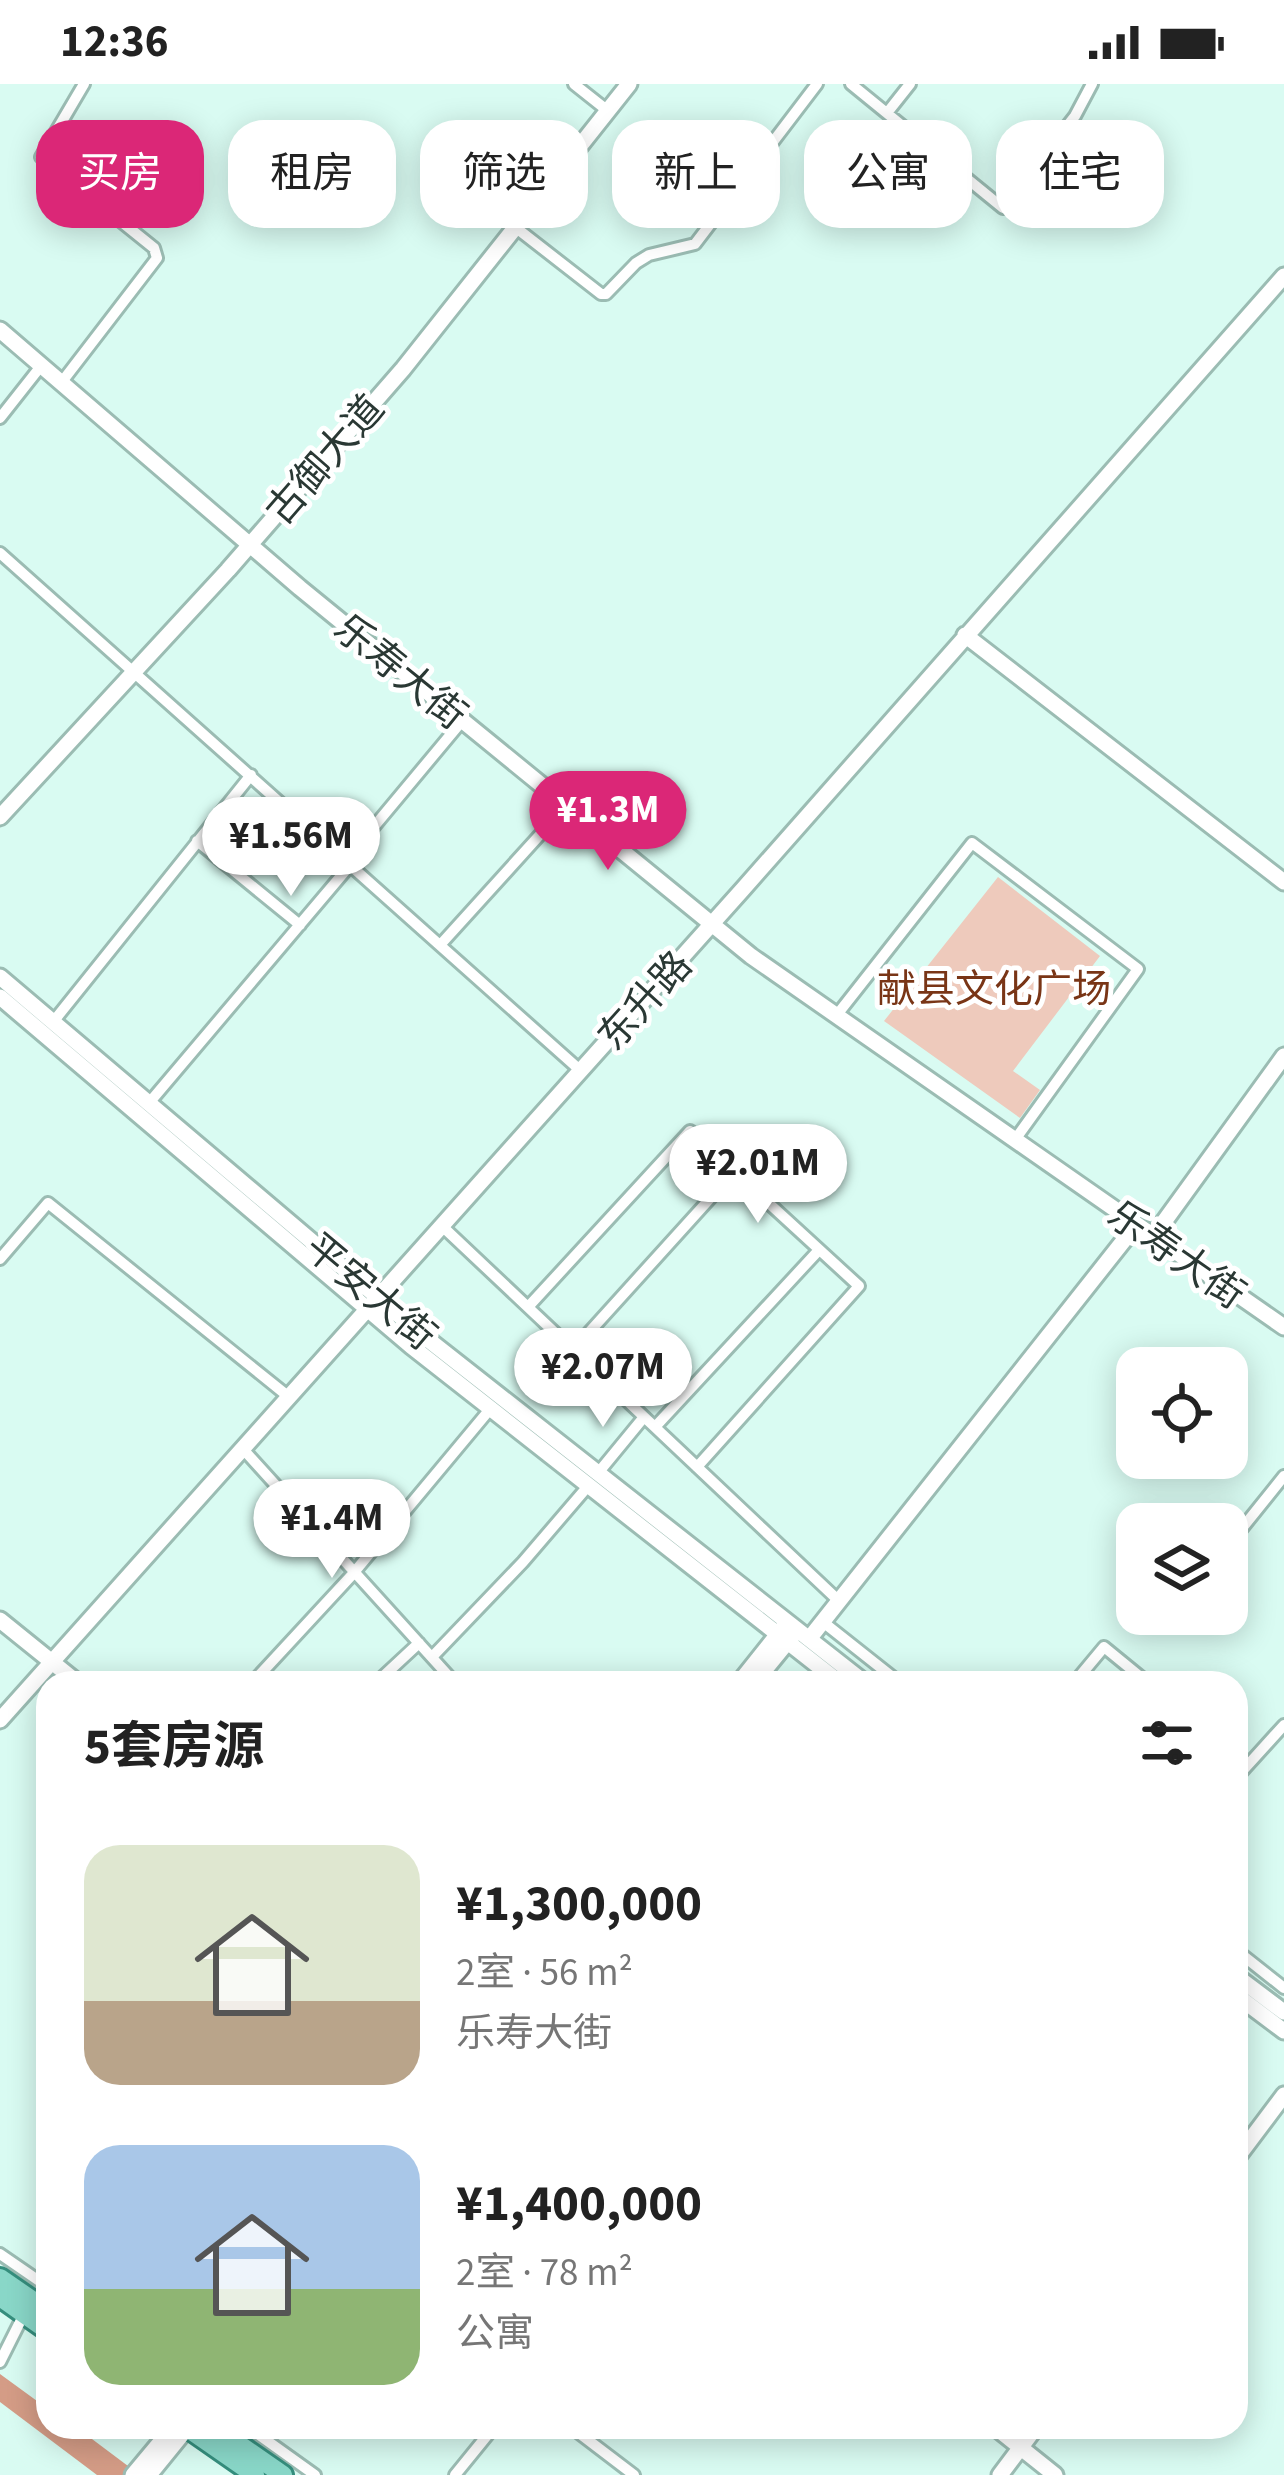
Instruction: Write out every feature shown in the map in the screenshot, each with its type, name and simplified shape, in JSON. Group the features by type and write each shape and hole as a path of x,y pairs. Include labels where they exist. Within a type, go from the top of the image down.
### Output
{"main road":[{"name":"古御大道","path":"588,136 629,84"},
{"name":"古御大道","path":"0,817 249,545 403,368 514,228"},
{"name":"东升路","path":"44,1671 712,925 1284,275"},
{"name":"乐寿大街","path":"0,331 249,545 712,925 1284,1328"},
{"path":"965,634 1284,882"},
{"name":"平安大街","path":"0,976 491,1408 593,1479"},
{"name":"平安大街","path":"0,997 593,1479 847,1671"},
{"path":"1153,1237 1284,1056"},
{"path":"752,1671 792,1633 823,1622 1136,1225"},
{"path":"0,1620 63,1671"},
{"path":"763,1671 792,1633"},
{"name":"平安大街","path":"792,1633 828,1671"},
{"name":"东升路","path":"0,1720 36,1680"},
{"path":"1248,1985 1284,2012"},
{"path":"1248,2004 1284,2031"},
{"path":"1248,2143 1284,2095"},
{"path":"0,2278 36,2303"},
{"path":"0,2297 36,2322"},
{"path":"133,2475 162,2439"},
{"path":"149,2475 178,2439"},
{"path":"204,2439 255,2475"},
{"path":"232,2439 283,2475"},
{"path":"1009,2439 1055,2475"},
{"path":"1000,2475 1027,2439"}],"street":[{"path":"62,383 157,258 154,248 40,157 84,84"},
{"path":"574,84 608,111"},
{"path":"516,228 601,295 606,294 636,263 695,244 817,84"},
{"path":"851,84 1003,208 1075,116 1092,84"},
{"path":"886,113 910,84"},
{"path":"0,418 41,366"},
{"path":"0,553 581,1071"},
{"path":"149,1103 300,925 362,841 462,721"},
{"path":"53,1022 251,775"},
{"path":"441,944 566,806"},
{"path":"197,841 300,925"},
{"path":"836,1016 972,843 1138,969 1014,1141"},
{"path":"527,1307 690,1131 859,1286 697,1467"},
{"path":"573,1350 734,1172"},
{"path":"0,1259 48,1203 290,1397"},
{"path":"442,1226 839,1601"},
{"path":"655,1427 819,1250"},
{"path":"263,1671 355,1572 491,1408"},
{"path":"432,1657 523,1562 644,1417"},
{"path":"243,1449 444,1671"},
{"path":"1248,1521 1284,1476"},
{"path":"823,1622 885,1671"},
{"path":"389,1671 419,1643"},
{"path":"1084,1671 1103,1647 1133,1671"},
{"path":"1248,1766 1284,1725"},
{"path":"1248,1960 1284,1988"},
{"path":"0,2254 36,2279"},
{"path":"0,2362 24,2314"},
{"path":"265,2439 315,2475"},
{"path":"455,2475 484,2439"},
{"path":"588,2439 634,2475"}],"green space":[{"name":"献县文化广场","path":"998,877 1100,956 1013,1071 1040,1090 1020,1118 884,1021"}],"shaded area":[{"path":"0,2374 36,2400 36,2429 0,2402"},
{"path":"49,2439 92,2439 140,2475 97,2475"}]}
